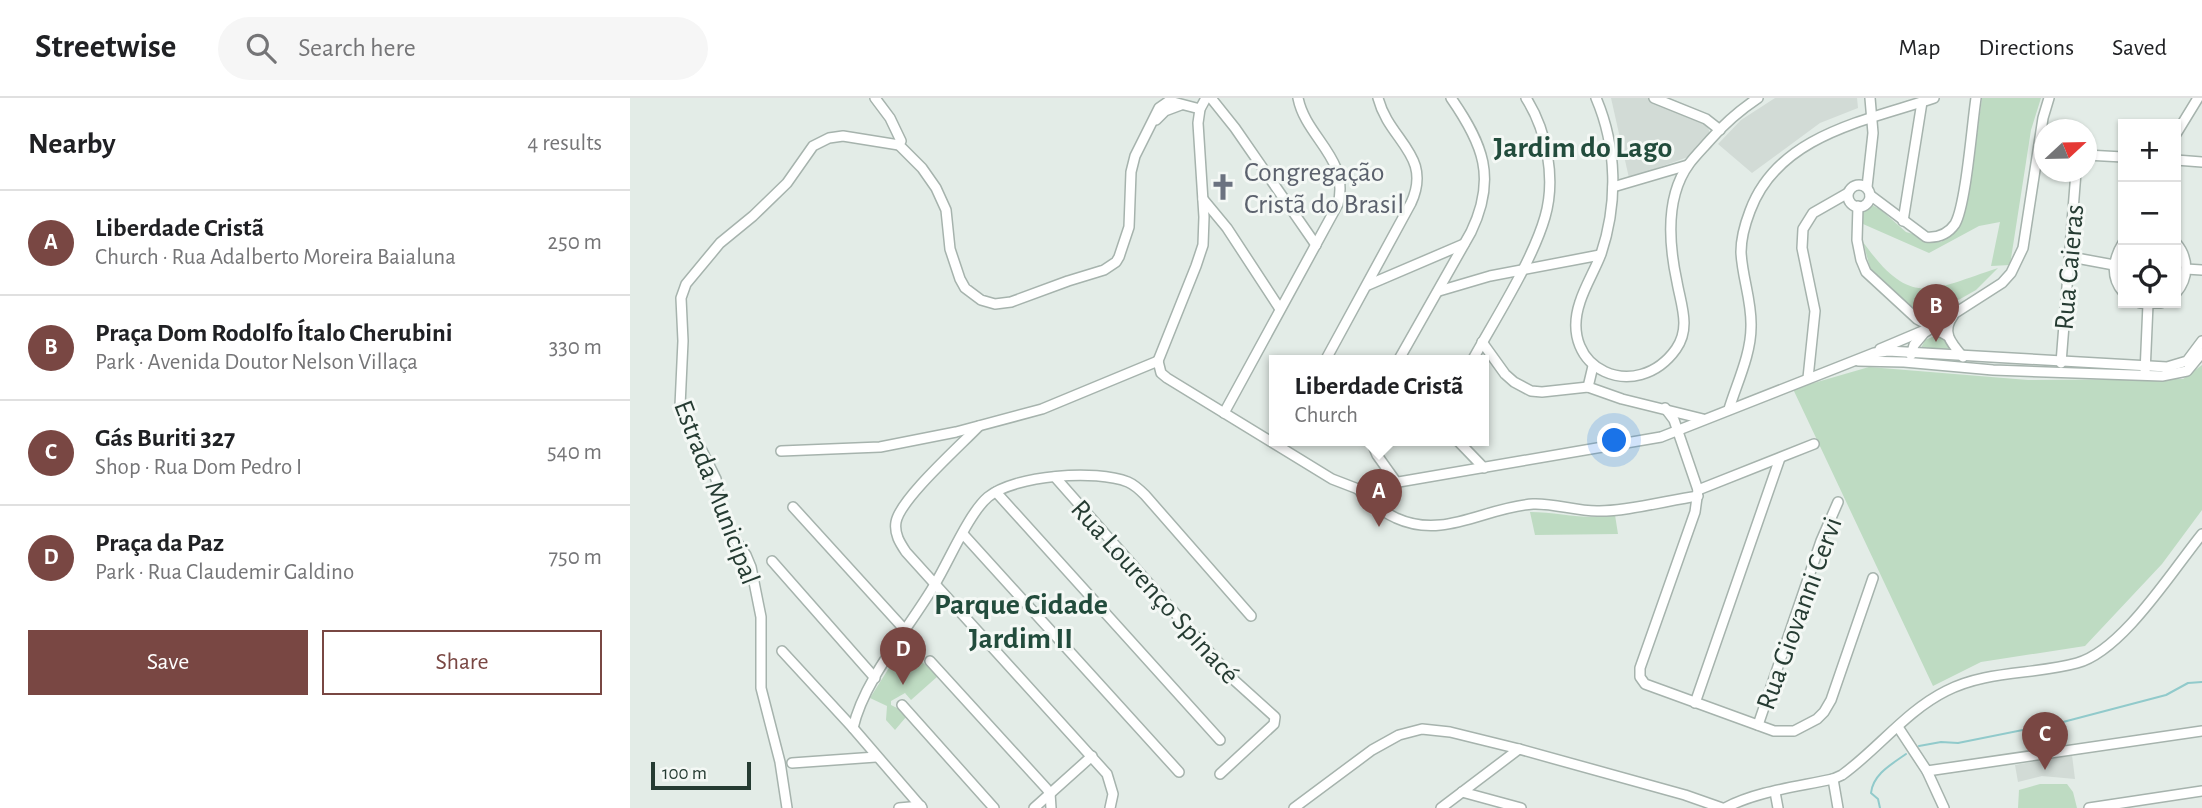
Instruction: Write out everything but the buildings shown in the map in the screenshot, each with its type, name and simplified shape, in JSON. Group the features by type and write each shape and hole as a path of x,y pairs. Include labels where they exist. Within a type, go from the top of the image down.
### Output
{"street":[{"path":"875,98 896,128 901,141 899,145 922,168 943,200 950,249 965,288 981,300 1002,304 1104,270 1116,262 1129,227 1132,163 1147,132 1175,102 1200,109"},
{"path":"1269,437 1167,379 1161,373 1158,360 1196,266 1204,231 1198,135 1200,109 1209,98 1235,128 1316,245"},
{"path":"1224,412 1338,204 1341,183 1333,161 1301,110 1298,98"},
{"path":"1328,355 1368,285 1419,183 1416,167 1387,119 1378,98"},
{"path":"1402,355 1440,291 1481,212 1485,176 1479,145 1451,98"},
{"path":"1475,355 1536,242 1549,198 1543,137 1527,98"},
{"path":"1597,98 1610,138 1613,187 1606,233 1600,255 1581,298 1575,332 1581,351 1593,366 1613,377 1631,376 1655,368 1669,357 1682,340 1685,319 1674,268 1671,231 1675,196 1688,165 1720,130 1758,98"},
{"path":"1654,98 1706,118 1720,130"},
{"path":"1848,193 1848,201 1858,206 1866,203 1869,191 1872,118 1870,98"},
{"path":"1729,409 1752,329 1741,249 1744,226 1756,194 1766,178 1800,148 1821,137 1934,98"},
{"path":"1808,378 1815,311 1802,248 1802,229 1813,213 1858,186 1869,191 1920,234 1933,237 1944,234 1956,221 1961,206 1976,98"},
{"path":"2043,119 2049,98"},
{"path":"2181,126 2198,98"},
{"path":"1903,221 1922,102"},
{"name":"Estrada Municipal","path":"787,808 775,737 761,688 761,617 751,567 722,518 716,479 680,406 681,298 686,284 712,251 787,183 813,146 829,138 844,136 899,145"},
{"path":"2097,156 2118,157"},
{"path":"2181,160 2202,162"},
{"path":"1613,187 1688,165"},
{"path":"1912,357 1919,337 2002,283 2011,273 2023,248 2034,174"},
{"name":"Rua Caieras","path":"2060,362 2075,182"},
{"path":"1203,199 1227,228 1280,309"},
{"path":"1858,206 1857,240 1863,267 1917,319 1948,336 1963,356"},
{"path":"1204,231 1217,227 1227,228"},
{"path":"1368,285 1464,244"},
{"path":"2118,283 2114,265 2122,245"},
{"path":"2177,245 2185,258 2186,269 2181,285"},
{"path":"1440,291 1490,276 1600,255"},
{"path":"2071,257 2114,265"},
{"path":"2186,269 2202,270"},
{"path":"2144,308 2145,371"},
{"path":"1948,336 1947,326 1954,314"},
{"path":"1917,319 1919,332"},
{"path":"1284,446 1332,479 1358,488 1646,441 1677,431 1933,327"},
{"path":"1863,356 1888,351 1907,337"},
{"path":"1853,361 1899,362 1912,357 1963,356 2145,371 2180,365 2192,357 2202,341"},
{"path":"1482,342 1505,374 1522,387 1542,392 1587,387 1703,419"},
{"path":"1888,351 1993,370 2181,373 2193,366 2202,353"},
{"path":"1888,351 1899,362"},
{"path":"781,451 880,447 979,426 1041,409 1158,360"},
{"path":"1587,387 1593,366"},
{"path":"1603,393 1613,377"},
{"path":"1665,408 1672,417 1698,493 1695,512 1639,673 1645,684 1774,731 1794,731 1817,719 1831,700 1873,578"},
{"path":"979,426 903,505 896,524 896,534 900,544 935,584 1107,774 1113,794 1110,808"},
{"path":"1358,488 1370,503 1390,515 1420,525 1445,526 1531,504 1603,511 1698,493 1814,444"},
{"path":"1373,446 1397,483"},
{"path":"1463,446 1484,468"},
{"path":"1695,702 1780,458"},
{"path":"853,728 859,708 875,678 935,584 977,510 996,492 1012,486 1077,474 1126,481 1138,488 1251,616"},
{"name":"Rua Lourenço Spinacé","path":"1055,477 1234,680 1258,704 1274,715 1274,724 1220,774"},
{"path":"1374,487 1378,500 1390,515"},
{"path":"996,492 1220,740"},
{"name":"Rua Giovanni Cervi","path":"1758,725 1821,541 1838,502"},
{"path":"793,507 905,630"},
{"path":"963,534 1179,772"},
{"path":"1294,808 1372,750 1410,731 1450,732 1685,795 1724,808 1739,801 1833,779 1857,764 1930,700 1967,682 1983,677 2075,664 2098,654 2135,618 2202,534"},
{"path":"772,561 875,678"},
{"path":"782,650 921,807"},
{"path":"930,661 1050,793 1051,808"},
{"path":"902,705 994,808"},
{"path":"1898,727 1927,771 1944,808"},
{"path":"1927,771 2202,731"},
{"path":"1441,808 1519,749"},
{"path":"1034,808 1092,756"},
{"path":"792,763 876,757"},
{"path":"1833,779 1838,808"},
{"path":"2089,808 2202,791"},
{"path":"1462,792 1521,808"},
{"path":"1775,792 1778,808"},
{"path":"899,808 921,807"}],"shaded area":[{"path":"1611,98 1650,98 1703,122 1709,130 1709,137 1691,156 1629,178"},
{"path":"1775,98 1857,98 1858,108 1820,123 1752,173 1718,144 1741,120"},
{"path":"2072,755 2075,779 2042,776 2018,782 2015,765"}],"green space":[{"path":"1982,98 2041,98 2031,130 2010,265 1991,266 2000,222 1979,226 1929,253 1863,224 1862,212 1872,205 1906,232 1941,242 1961,225 1971,178"},
{"path":"1863,242 1895,277 1909,285 1923,288 1955,283 1998,268 1976,290 1932,315 1919,312 1872,275"},
{"path":"1939,334 1945,337 1951,349 1921,348 1925,340"},
{"path":"2202,365 2202,510 2162,564 2085,646 1981,662 1933,686 1793,389 1869,367 2028,380 2183,379"},
{"path":"1530,512 1584,517 1615,515 1618,534 1535,535"},
{"path":"906,641 922,652 921,661 938,676 911,700 905,693 891,701 891,705 905,712 906,717 895,730 886,720 887,706 870,698"},
{"path":"2040,784 2067,784 2073,792 2077,808 2018,808 2019,790"}],"waterway":[{"path":"1919,746 1941,742 1958,743 2063,722 2166,695 2188,683 2202,682"},
{"path":"1880,808 1878,799 1871,793 1875,780 1906,754"}],"place":[{"name":"Congregação Cristã do Brasil","path":"1223,187"},
{"name":"Praça Dom Rodolfo Ítalo Cherubini","path":"1936,342"},
{"name":"Liberdade Cristã","path":"1379,527"},
{"name":"Praça da Paz","path":"903,685"},
{"name":"Gás Buriti 327","path":"2045,770"}],"district":[{"name":"Jardim do Lago","path":"1583,147"},
{"name":"Parque Cidade Jardim II","path":"1021,621"}]}
